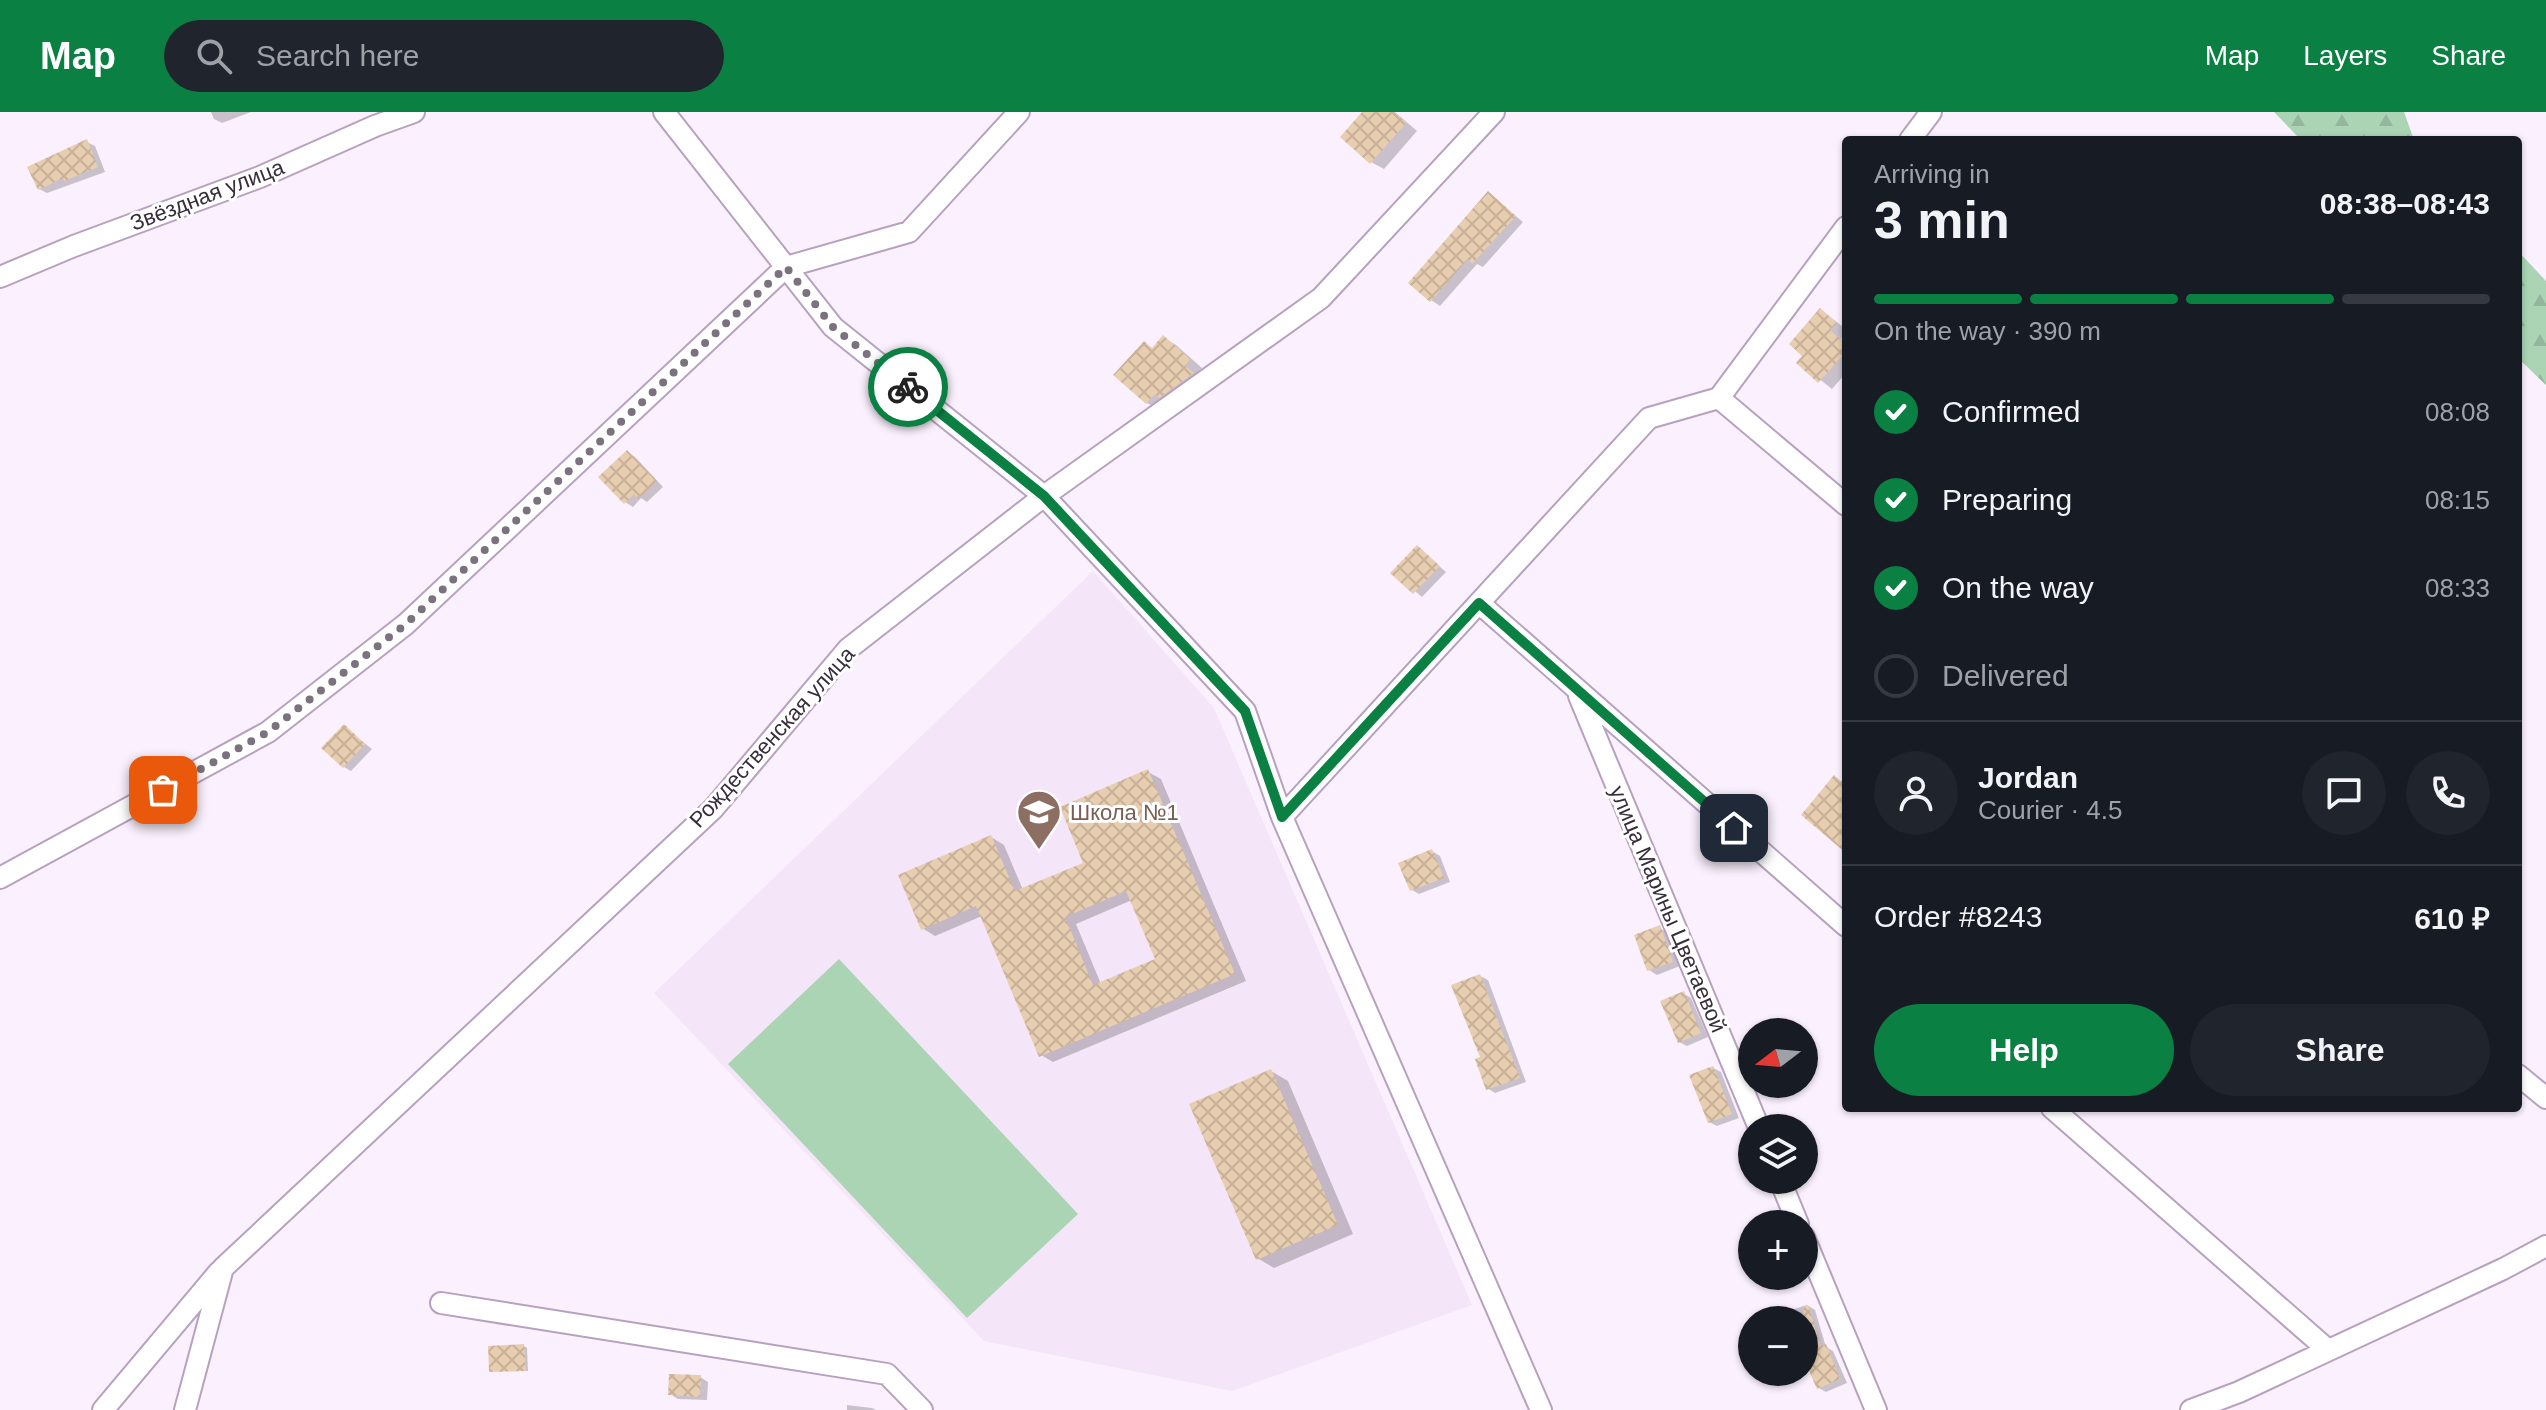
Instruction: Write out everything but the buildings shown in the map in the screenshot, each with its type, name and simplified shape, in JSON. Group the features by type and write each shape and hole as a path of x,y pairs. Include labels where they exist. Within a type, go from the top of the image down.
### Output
{"street":[{"name":"Звёздная улица","path":"0,277 260,177 414,112"},
{"path":"664,112 833,327 1044,496 1245,711 1282,817 1541,1410"},
{"path":"0,878 268,732 406,624 786,267 909,232 1019,112"},
{"name":"Рождественская улица","path":"103,1410 223,1268 713,809 848,649 1044,496 1321,298 1494,112"},
{"path":"1913,136 1931,112"},
{"path":"1282,817 1649,418 1719,398 1842,232"},
{"path":"1719,398 1842,502"},
{"name":"улица Марины Цветаевой","path":"1479,603 1842,922"},
{"name":"улица Марины Цветаевой","path":"1577,689 1753,1114"},
{"path":"2522,1078 2546,1098"},
{"path":"2057,1112 2328,1350"},
{"path":"2191,1410 2239,1392 2546,1246"},
{"path":"185,1410 223,1268"},
{"path":"1818,1271 1876,1410"},
{"path":"441,1303 887,1374 922,1410"}],"shaded area":[{"name":"Школа №1","path":"1093,571 1214,708 1472,1305 1232,1391 984,1341 654,993"}],"green space":[{"path":"2274,112 2404,112 2413,136 2297,136"},
{"path":"2522,255 2546,281 2546,385 2522,362"},
{"path":"839,959 1078,1214 967,1318 728,1064"}],"way so far":[{"path":"163,790 268,732 406,624 786,267 833,327 908,387"}],"place":[{"name":"Школа №1","path":"1039,851"}],"route":[{"path":"908,387 1044,496 1245,711 1282,817 1479,603 1734,828"}]}
